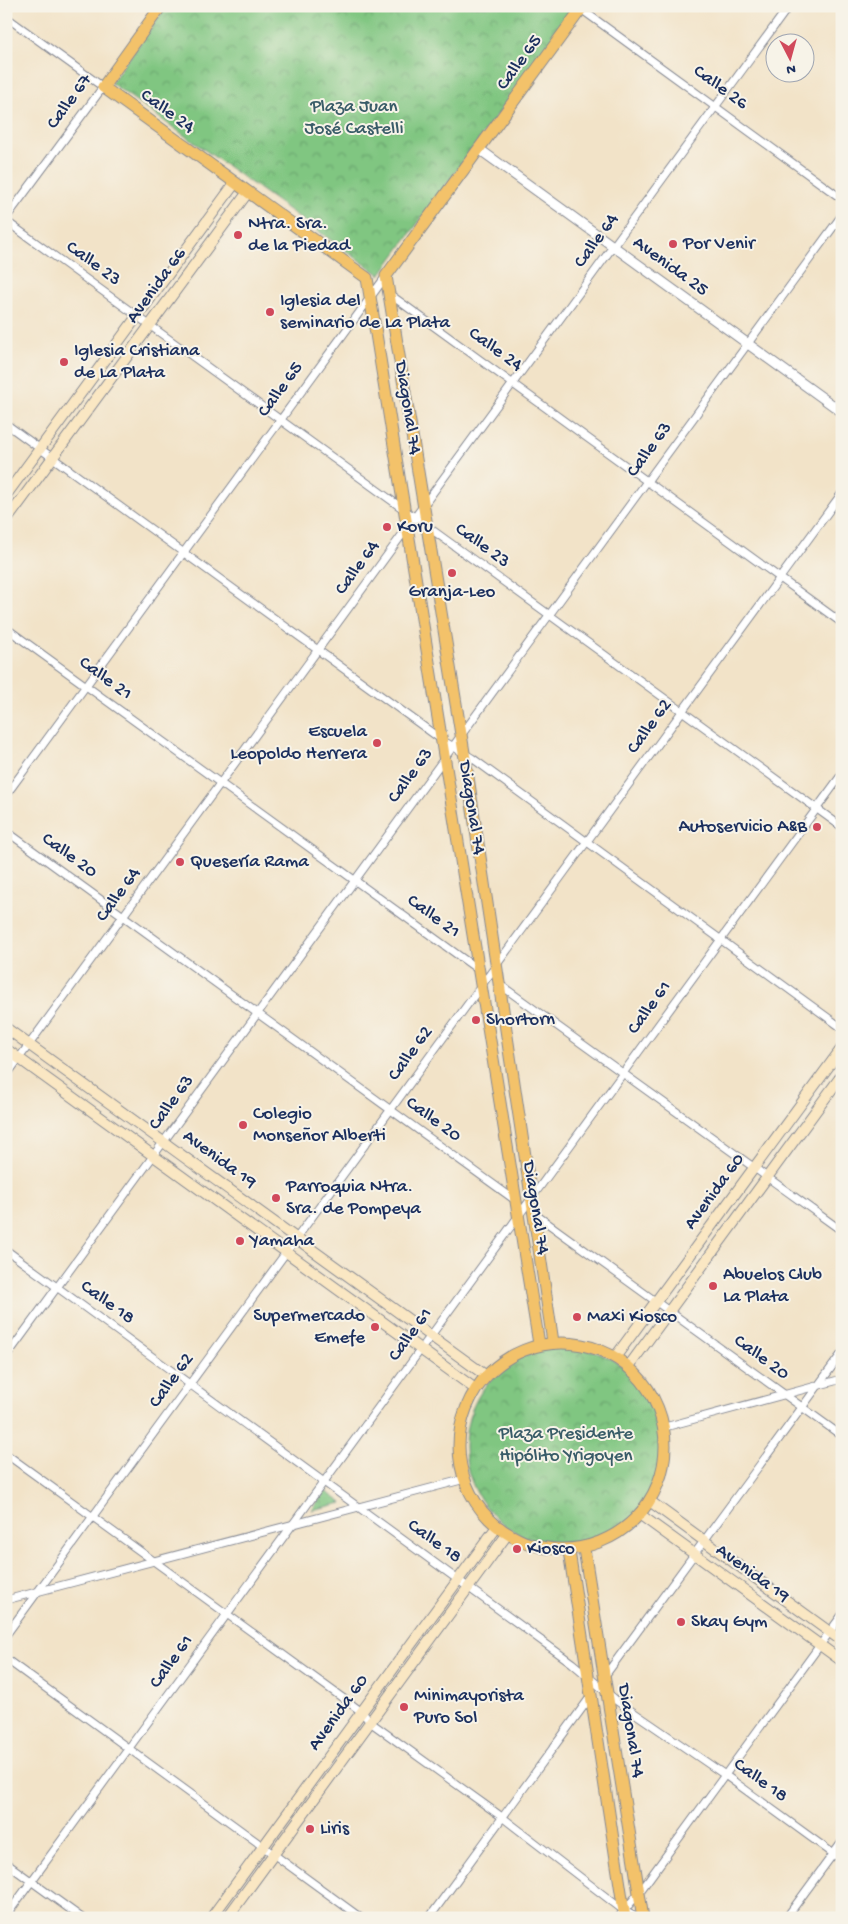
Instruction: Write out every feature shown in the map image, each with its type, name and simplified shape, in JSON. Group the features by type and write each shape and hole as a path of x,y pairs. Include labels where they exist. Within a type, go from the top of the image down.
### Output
{"main road":[{"name":"Calle 67","path":"102,87 162,6"},
{"name":"Calle 65","path":"386,276 581,7"},
{"name":"Calle 24","path":"102,87 367,278"},
{"name":"Avenida 66","path":"6,495 235,183"},
{"name":"Avenida 66","path":"6,522 248,192"},
{"name":"Diagonal 74","path":"386,276 464,753 496,967 525,1207 539,1344"},
{"name":"Diagonal 74","path":"367,278 375,291 442,740 483,977 525,1207 553,1342"},
{"name":"Avenida 19","path":"6,1028 485,1374"},
{"name":"Avenida 60","path":"616,1356 842,1048"},
{"name":"Avenida 19","path":"6,1049 474,1388"},
{"name":"Avenida 60","path":"629,1366 842,1075"},
{"path":"553,1342 586,1344 616,1356 629,1366 653,1394 665,1427 663,1464 651,1502 642,1516 584,1549 569,1551 538,1546 506,1536 496,1528 483,1516 472,1498 465,1479 460,1451 463,1421 474,1388 485,1374 504,1358 539,1344 553,1342"},
{"name":"Avenida 19","path":"651,1502 842,1641"},
{"name":"Avenida 19","path":"642,1516 842,1661"},
{"name":"Avenida 60","path":"211,1918 496,1528"},
{"name":"Avenida 60","path":"227,1918 506,1536"},
{"name":"Diagonal 74","path":"584,1549 600,1688 622,1915"},
{"name":"Diagonal 74","path":"569,1551 588,1677 600,1688 643,1918"}],"street":[{"name":"Calle 64","path":"6,1076 318,650 410,518 423,506 789,6"},
{"name":"Calle 26","path":"581,7 842,199"},
{"name":"Calle 24","path":"6,17 102,87"},
{"name":"Calle 67","path":"6,220 102,87"},
{"name":"Avenida 25","path":"479,149 842,412"},
{"name":"Calle 63","path":"6,1357 842,215"},
{"name":"Calle 23","path":"6,220 280,420 410,518 426,526 842,827"},
{"name":"Calle 65","path":"6,795 386,276"},
{"name":"Calle 24","path":"375,291 389,294 842,623"},
{"path":"6,424 442,740 464,753 842,1028"},
{"name":"Calle 62","path":"6,1635 391,1109 483,977 496,967 842,493"},
{"name":"Calle 21","path":"6,628 355,880 483,977 498,983 753,1169 842,1231"},
{"name":"Calle 61","path":"6,1916 291,1524 421,1350 842,774"},
{"name":"Calle 20","path":"6,831 842,1436"},
{"name":"Calle 18","path":"6,1250 469,1587 588,1677"},
{"path":"429,1918 502,1817 600,1688 704,1541 842,1353"},
{"path":"665,1427 842,1379"},
{"path":"6,1454 151,1562 227,1614 362,1712 370,1722 502,1817 622,1915 637,1918"},
{"path":"6,1600 465,1479"},
{"path":"622,1915 842,1615"},
{"path":"6,1659 361,1918"},
{"name":"Calle 18","path":"600,1688 725,1775 842,1860"},
{"path":"786,1918 842,1842"},
{"path":"6,1863 82,1918"}],"green space":[{"name":"Plaza Juan José Castelli","path":"167,6 568,6 574,10 380,275 111,83"},
{"name":"Plaza Presidente Hipólito Yrigoyen","path":"564,1347 583,1349 602,1355 619,1364 634,1376 646,1391 655,1408 661,1427 663,1446 661,1465 655,1484 646,1501 634,1516 619,1528 602,1537 583,1543 564,1545 545,1543 526,1537 509,1528 494,1516 482,1501 473,1484 467,1465 465,1446 467,1427 473,1408 482,1391 494,1376 509,1364 526,1355 545,1349"},
{"path":"325,1491 342,1503 312,1510"}],"place":[{"name":"Ntra. Sra. de la Piedad","path":"238,235"},
{"name":"Por Venir","path":"673,244"},
{"name":"Iglesia del seminario de La Plata","path":"270,312"},
{"name":"Iglesia Cristiana de La Plata","path":"64,362"},
{"name":"Koru","path":"387,527"},
{"name":"Granja-Leo","path":"452,573"},
{"name":"Escuela Leopoldo Herrera","path":"377,743"},
{"name":"Autoservicio A&B","path":"817,827"},
{"name":"Quesería Rama","path":"180,862"},
{"name":"Shortorn","path":"476,1020"},
{"name":"Colegio Monseñor Alberti","path":"243,1125"},
{"name":"Parroquia Ntra. Sra. de Pompeya","path":"276,1198"},
{"name":"Yamaha","path":"240,1241"},
{"name":"Abuelos Club La Plata","path":"713,1286"},
{"name":"Maxi Kiosco","path":"577,1317"},
{"name":"Supermercado Emefe","path":"375,1327"},
{"name":"Kiosco","path":"517,1549"},
{"name":"Skay Gym","path":"681,1622"},
{"name":"Minimayorista Puro Sol","path":"404,1707"},
{"name":"Liris","path":"310,1829"}]}
